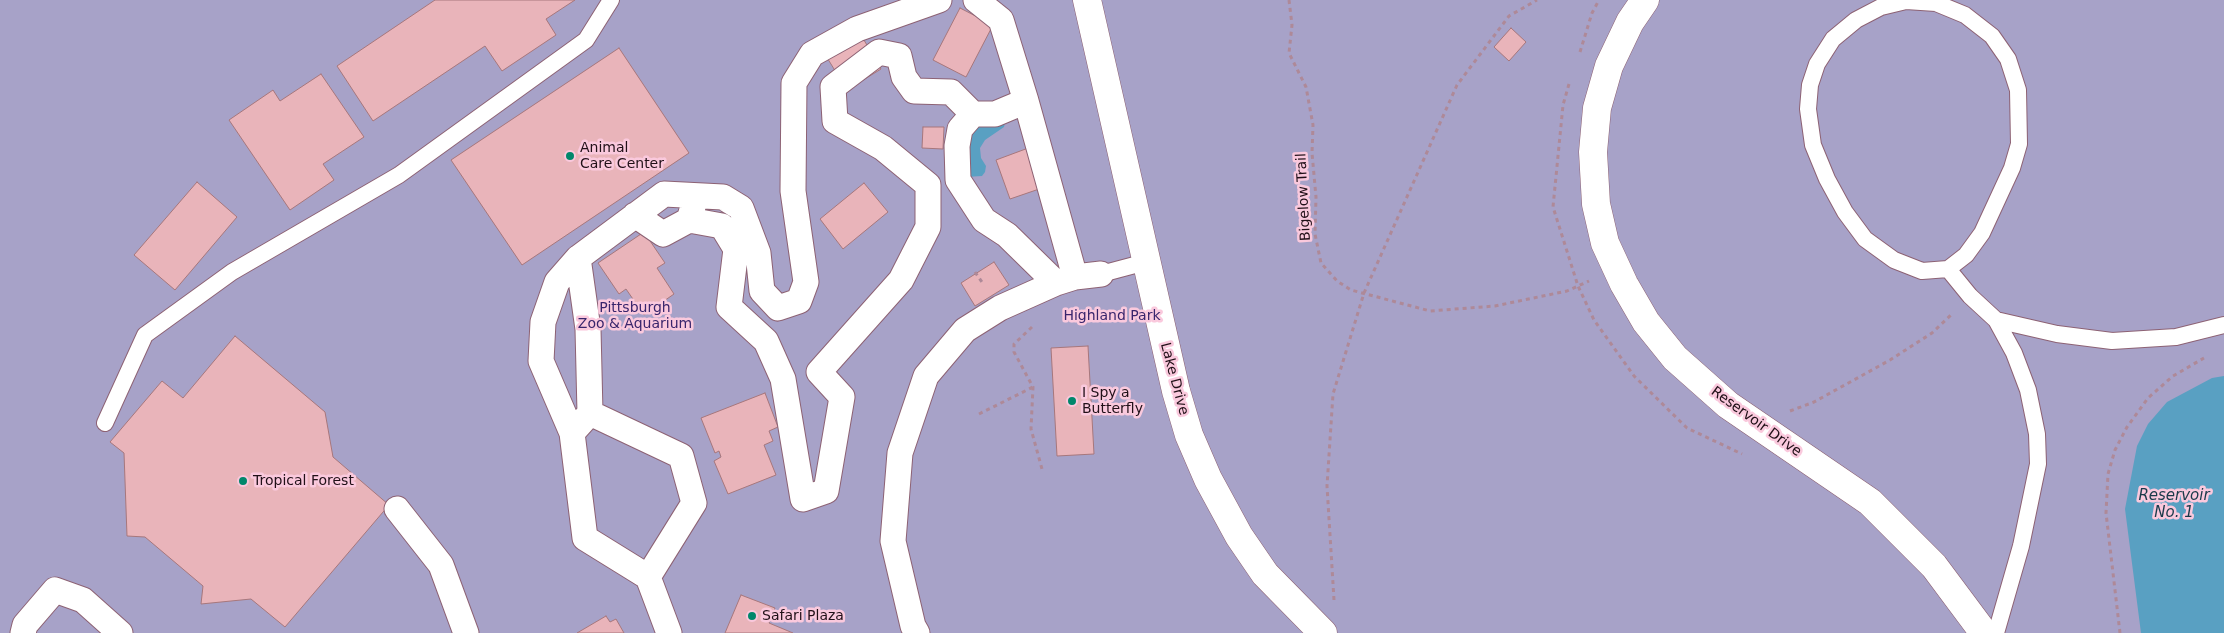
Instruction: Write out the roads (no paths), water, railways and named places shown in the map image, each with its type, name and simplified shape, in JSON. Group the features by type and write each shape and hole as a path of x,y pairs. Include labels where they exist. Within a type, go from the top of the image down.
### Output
{"street":[{"path":"635,215 663,234 692,208 723,197 741,208 758,253 762,291 778,308 799,301 806,282 793,191 794,83 812,54 857,29 939,0"},
{"path":"976,0 1001,20 1026,101 1065,280"},
{"name":"Lake Drive","path":"1087,0 1176,391 1189,435 1208,479 1238,536 1265,574 1322,633"},
{"name":"Reservoir Drive","path":"1645,0 1630,22 1609,66 1597,108 1593,152 1596,204 1606,243 1617,269 1646,322 1675,358 1728,405 1870,502 1934,566 1984,633"},
{"path":"669,633 648,577 585,538 572,433 542,361 543,322 558,282 578,258 664,194 722,226 736,249 730,307 766,340 783,379 803,499 826,491 842,397 818,372 901,280 928,227 928,185 883,148 835,121 832,87 879,52 899,56 904,77 914,91 951,92 973,114 995,114 1026,101"},
{"path":"973,114 960,129 958,180 984,220 1065,280"},
{"path":"572,433 590,413 588,329 578,258"},
{"path":"917,633 913,626 893,541 900,453 926,376 965,330 1000,308 1065,280 1101,274"},
{"path":"590,413 681,456 694,503 648,577"},
{"path":"396,509 441,565 466,633"},
{"path":"23,633 25,625 55,590 83,600 120,633"}],"lane":[{"path":"105,423 145,335 232,272 415,164 586,40 611,0"},
{"path":"1906,1 1936,4 1965,15 1992,36 2008,59 2018,90 2019,144 2012,168 1982,233 1966,255 1948,269 1922,272 1894,260 1865,239 1841,204 1813,146 1808,109 1810,85 1817,64 1834,39 1856,20 1882,8 1906,1"},
{"path":"1101,274 1146,262"},
{"path":"1948,269 1970,296 1996,320 2014,353 2028,390 2037,434 2038,464 2021,546 1996,633"},
{"path":"1996,320 2057,334 2112,341 2176,338 2224,325"}],"water":[{"path":"978,121 1005,123 1004,127 985,140 980,148 981,158 986,166 985,172 982,176 966,177 968,136"},
{"name":"Reservoir No. 1","path":"2224,376 2224,633 2141,633 2125,509 2137,446 2148,424 2167,402 2212,378"}],"place":[{"name":"Animal Care Center","path":"570,156"},
{"name":"I Spy a Butterfly","path":"1072,401"},
{"name":"Tropical Forest","path":"243,481"},
{"name":"Safari Plaza","path":"752,616"}],"park label":[{"name":"Pittsburgh Zoo & Aquarium","path":"635,316"},
{"name":"Highland Park","path":"1112,316"}]}
